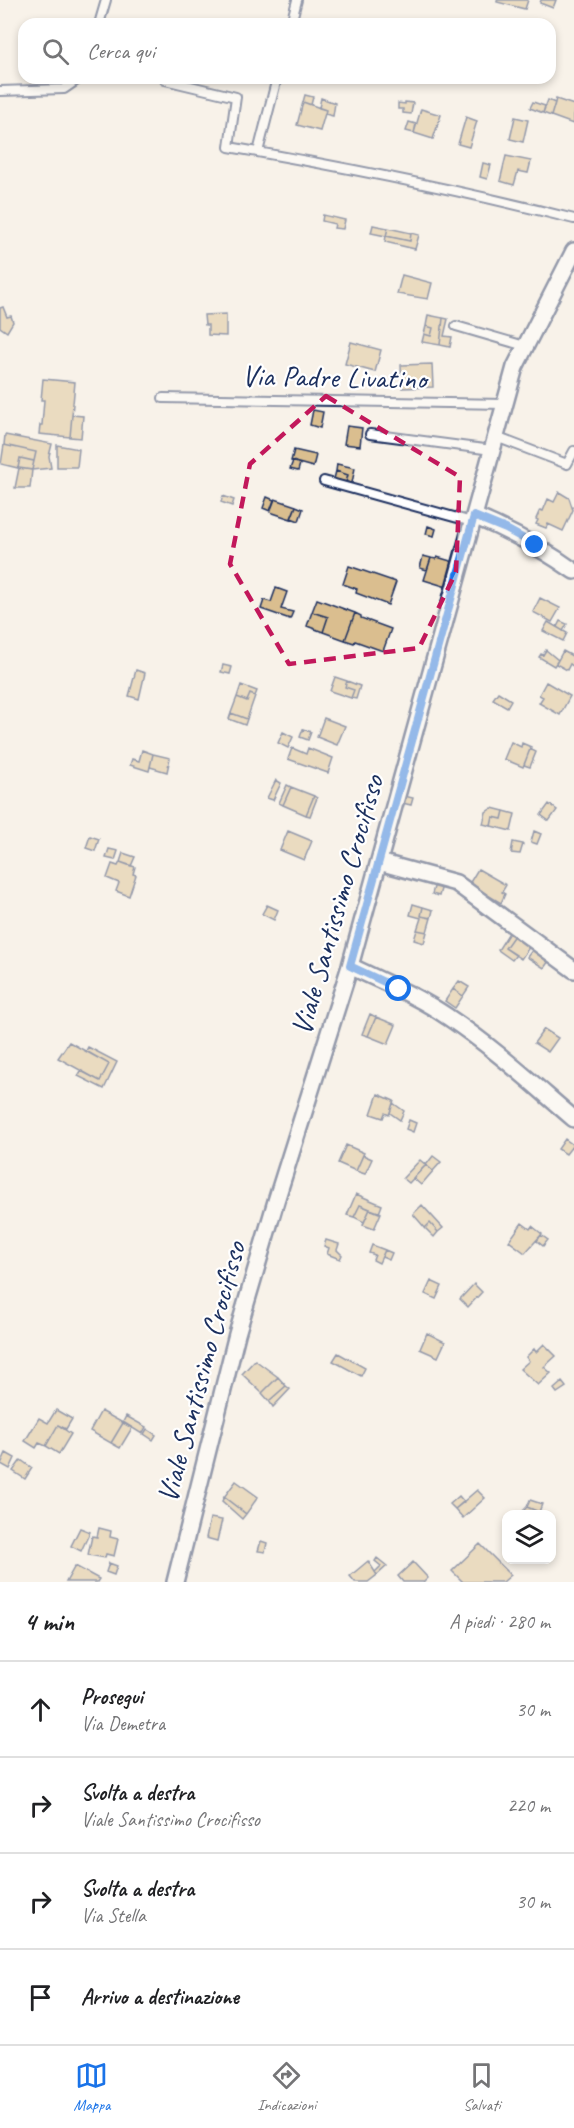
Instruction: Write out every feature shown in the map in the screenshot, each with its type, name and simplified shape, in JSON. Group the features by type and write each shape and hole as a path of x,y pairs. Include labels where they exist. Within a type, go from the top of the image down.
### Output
{"street":[{"name":"Viale Santissimo Crocifisso","path":"175,1582 237,1334 350,966 515,367 574,251"},
{"path":"473,519 506,529 574,571"},
{"path":"379,862 456,883 574,970"},
{"path":"350,966 408,993 448,1017 499,1055 574,1119"}],"lane":[{"path":"101,18 106,0"},
{"path":"292,18 297,0"},
{"path":"0,92 64,89 71,84"},
{"path":"182,84 236,97 229,147 327,164 488,197 574,219"},
{"path":"258,152 275,84"},
{"path":"456,326 525,346"},
{"name":"Via Padre Livatino","path":"163,398 505,404"},
{"path":"370,434 494,443 567,465 574,451"},
{"path":"324,481 473,519"}],"highlighted area":[{"path":"326,396 460,477 456,572 419,648 289,664 230,564 250,464"}],"building":[{"path":"497,0 528,0 525,9 497,2"},
{"path":"541,0 556,0 553,8 540,3"},
{"path":"305,95 313,97 311,105 303,102"},
{"path":"321,98 335,103 333,116 325,114 326,110 319,108"},
{"path":"556,99 574,105 573,124 551,116"},
{"path":"548,100 555,103 551,116 543,113"},
{"path":"303,102 326,110 320,131 297,125"},
{"path":"405,102 413,103 411,114 403,113 403,109 398,109 398,103 405,104"},
{"path":"533,102 545,106 543,113 530,108"},
{"path":"421,109 441,115 433,139 414,133"},
{"path":"466,117 477,121 469,147 458,144"},
{"path":"515,117 528,120 523,142 510,139"},
{"path":"409,122 416,124 414,133 406,131"},
{"path":"506,156 531,161 528,173 518,171 514,185 500,181"},
{"path":"483,163 491,165 487,179 480,177"},
{"path":"323,215 345,220 343,229 334,228 335,224 322,221"},
{"path":"373,225 388,228 386,236 371,233"},
{"path":"388,228 411,233 410,241 386,236"},
{"path":"411,233 419,235 415,249 385,242 386,236 410,241"},
{"path":"402,275 432,283 428,299 397,294"},
{"path":"3,307 7,317 11,316 13,322 7,332 0,327 0,308"},
{"path":"226,314 226,336 208,335 208,325 205,325 204,315"},
{"path":"428,315 443,318 440,345 422,342 424,334 431,336 433,328 426,326"},
{"path":"443,318 448,319 444,336 452,337 450,347 440,345"},
{"path":"426,326 433,328 431,336 424,334"},
{"path":"351,342 381,350 375,372 345,364"},
{"path":"432,364 433,387 402,388 401,365"},
{"path":"43,379 75,382 70,437 39,434 44,400 41,400"},
{"path":"313,410 323,412 320,428 310,425"},
{"path":"72,415 83,416 81,438 70,437"},
{"path":"347,426 362,428 360,446 344,444"},
{"path":"5,435 52,444 49,456 51,468 32,470 36,452 4,445"},
{"path":"4,445 36,452 34,461 20,458 18,468 1,464"},
{"path":"57,445 79,449 77,467 57,467"},
{"path":"294,450 316,455 313,467 291,461"},
{"path":"20,458 34,461 32,470 18,468"},
{"path":"293,461 300,464 298,471 290,469"},
{"path":"337,464 355,468 352,483 346,482 348,475 336,471"},
{"path":"19,468 32,470 30,488 15,488"},
{"path":"336,471 348,475 346,482 334,479"},
{"path":"559,492 569,498 573,510 563,531 548,524 546,528 536,524 540,510 543,511 548,499 554,502"},
{"path":"223,496 234,500 232,506 221,502"},
{"path":"267,497 274,500 270,511 263,508"},
{"path":"275,499 296,506 291,519 270,512"},
{"path":"296,506 303,509 299,521 291,518"},
{"path":"428,526 436,529 434,536 426,534"},
{"path":"423,556 431,558 427,570 420,568"},
{"path":"437,557 454,562 447,587 424,580 431,558 436,559"},
{"path":"349,566 396,582 388,605 356,593 357,589 343,584"},
{"path":"276,588 287,592 281,609 293,612 290,619 261,609 264,600 271,602"},
{"path":"540,598 560,608 552,622 533,612"},
{"path":"317,599 355,613 345,640 323,632 328,617 312,612"},
{"path":"312,612 328,617 323,632 307,626"},
{"path":"355,613 361,618 391,629 383,651 355,641 354,643 345,640"},
{"path":"560,621 567,624 563,631 557,627"},
{"path":"548,622 567,633 563,641 543,631"},
{"path":"546,650 558,660 554,666 539,657"},
{"path":"563,651 574,657 574,667 570,664 567,670 556,664"},
{"path":"223,665 232,667 230,674 221,672"},
{"path":"136,670 145,673 139,699 129,696"},
{"path":"335,677 347,681 345,687 354,690 351,698 330,691"},
{"path":"347,681 360,686 356,699 351,698 354,690 345,687"},
{"path":"546,682 570,696 560,715 539,703 543,697 539,695"},
{"path":"241,685 257,691 255,696 250,694 247,701 237,697"},
{"path":"498,692 511,700 507,707 493,699"},
{"path":"250,694 255,696 247,719 231,713 237,697 247,701"},
{"path":"231,713 247,719 245,725 229,719"},
{"path":"324,718 345,726 337,745 317,737"},
{"path":"303,729 311,732 308,740 300,737"},
{"path":"283,732 293,737 288,748 278,743"},
{"path":"511,742 521,747 522,743 531,747 523,767 504,759"},
{"path":"292,748 306,754 308,748 333,758 328,773 288,759"},
{"path":"530,749 536,752 530,767 524,765"},
{"path":"142,750 153,754 149,771 130,765 132,759 139,761"},
{"path":"153,754 170,758 167,772 150,767"},
{"path":"276,780 281,783 273,800 267,798"},
{"path":"287,785 291,787 283,805 279,803"},
{"path":"291,787 314,796 306,815 283,805"},
{"path":"314,796 317,798 310,816 306,815"},
{"path":"404,796 413,798 411,805 402,803"},
{"path":"549,804 557,810 549,821 541,815"},
{"path":"492,808 504,811 502,819 493,817 491,826 483,824 486,812"},
{"path":"504,811 515,814 511,831 491,826 493,817 502,819"},
{"path":"288,831 312,841 304,860 280,850"},
{"path":"534,831 541,834 537,844 531,842"},
{"path":"90,836 99,839 95,851 86,848"},
{"path":"513,842 523,844 520,854 511,853"},
{"path":"109,849 118,851 115,860 106,858"},
{"path":"123,853 135,857 131,866 120,862"},
{"path":"120,862 135,867 133,874 136,875 129,896 116,891 119,883 107,878 112,864 118,866"},
{"path":"478,869 506,885 502,892 505,894 501,903 469,884"},
{"path":"436,880 443,882 439,896 432,894"},
{"path":"413,904 423,907 421,916 431,918 427,932 417,930 421,918 410,915"},
{"path":"267,905 278,910 274,920 262,914"},
{"path":"423,907 433,910 431,918 421,916"},
{"path":"417,930 427,932 424,943 414,940"},
{"path":"510,931 515,934 505,948 516,955 512,960 498,950"},
{"path":"515,934 530,946 521,959 505,948"},
{"path":"533,949 549,961 544,968 527,957"},
{"path":"459,981 469,987 463,996 453,989"},
{"path":"453,989 463,996 455,1008 445,1001"},
{"path":"370,1014 376,1017 368,1036 362,1034"},
{"path":"376,1017 396,1025 388,1044 368,1036"},
{"path":"544,1029 558,1038 548,1052 534,1043"},
{"path":"69,1042 109,1064 100,1081 58,1058"},
{"path":"88,1047 117,1062 104,1089 78,1076 81,1071 100,1081 109,1064 86,1051"},
{"path":"378,1094 394,1101 389,1115 385,1113 383,1118 371,1114"},
{"path":"393,1103 404,1111 400,1120 390,1113"},
{"path":"409,1120 416,1123 413,1132 406,1129"},
{"path":"565,1139 573,1145 566,1154 558,1149"},
{"path":"346,1145 364,1153 356,1171 338,1163"},
{"path":"363,1155 372,1159 365,1174 356,1171"},
{"path":"433,1156 441,1162 433,1171 426,1165"},
{"path":"420,1160 426,1165 409,1183 403,1178"},
{"path":"426,1165 433,1171 421,1185 413,1178"},
{"path":"356,1194 382,1205 379,1213 360,1205 354,1217 347,1215"},
{"path":"360,1205 370,1209 364,1222 354,1217"},
{"path":"422,1205 443,1228 438,1232 430,1223 425,1228 413,1214"},
{"path":"370,1209 381,1213 374,1229 363,1225"},
{"path":"430,1223 438,1232 434,1237 425,1228"},
{"path":"522,1223 530,1229 532,1226 542,1234 525,1253 509,1241"},
{"path":"541,1235 548,1240 543,1246 537,1241"},
{"path":"326,1240 339,1244 337,1250 342,1255 340,1259 327,1254 329,1248 324,1246"},
{"path":"372,1245 385,1250 379,1263 373,1260 375,1255 369,1253"},
{"path":"385,1250 392,1253 389,1260 382,1257"},
{"path":"431,1281 442,1286 436,1299 425,1294"},
{"path":"474,1284 482,1292 468,1307 460,1299"},
{"path":"427,1333 445,1342 438,1357 420,1349"},
{"path":"544,1344 556,1356 544,1367 551,1373 538,1385 520,1369 529,1361 526,1357 534,1349 536,1352"},
{"path":"338,1353 365,1368 361,1376 333,1361"},
{"path":"255,1360 278,1377 262,1393 242,1374"},
{"path":"278,1377 286,1386 269,1401 262,1393"},
{"path":"562,1382 566,1387 557,1393 554,1389"},
{"path":"286,1386 290,1389 273,1407 269,1401"},
{"path":"56,1410 72,1419 66,1429 58,1425 46,1446 39,1443 36,1448 25,1441 39,1418 48,1423"},
{"path":"101,1411 123,1423 111,1443 90,1431"},
{"path":"126,1416 146,1427 142,1434 123,1422"},
{"path":"123,1423 132,1428 120,1448 111,1443"},
{"path":"58,1425 71,1434 59,1454 46,1446"},
{"path":"147,1429 156,1435 153,1440 144,1434"},
{"path":"6,1453 15,1458 10,1469 1,1464"},
{"path":"21,1460 32,1468 25,1479 13,1471"},
{"path":"236,1481 258,1497 246,1514 224,1497"},
{"path":"477,1490 485,1498 463,1518 455,1509"},
{"path":"459,1496 464,1502 455,1509 450,1504"},
{"path":"224,1497 246,1514 242,1519 222,1501"},
{"path":"530,1500 542,1504 540,1510 527,1507"},
{"path":"210,1518 222,1520 217,1541 206,1538"},
{"path":"80,1528 90,1532 81,1551 71,1546"},
{"path":"99,1528 111,1531 110,1537 118,1539 114,1556 106,1554 105,1558 88,1555 92,1536 97,1537"},
{"path":"261,1541 267,1543 265,1552 258,1551"},
{"path":"480,1544 511,1575 503,1582 463,1582 452,1571"},
{"path":"377,1558 387,1566 377,1575 375,1572 381,1566 375,1561"},
{"path":"368,1561 377,1575 368,1582 355,1582 350,1576"},
{"path":"413,1562 428,1578 424,1582 403,1582 398,1576"},
{"path":"109,1563 117,1566 114,1575 106,1572"},
{"path":"75,1566 99,1579 97,1582 66,1582"}],"route":[{"path":"399,989 350,966 474,516 506,529 535,545"}]}
